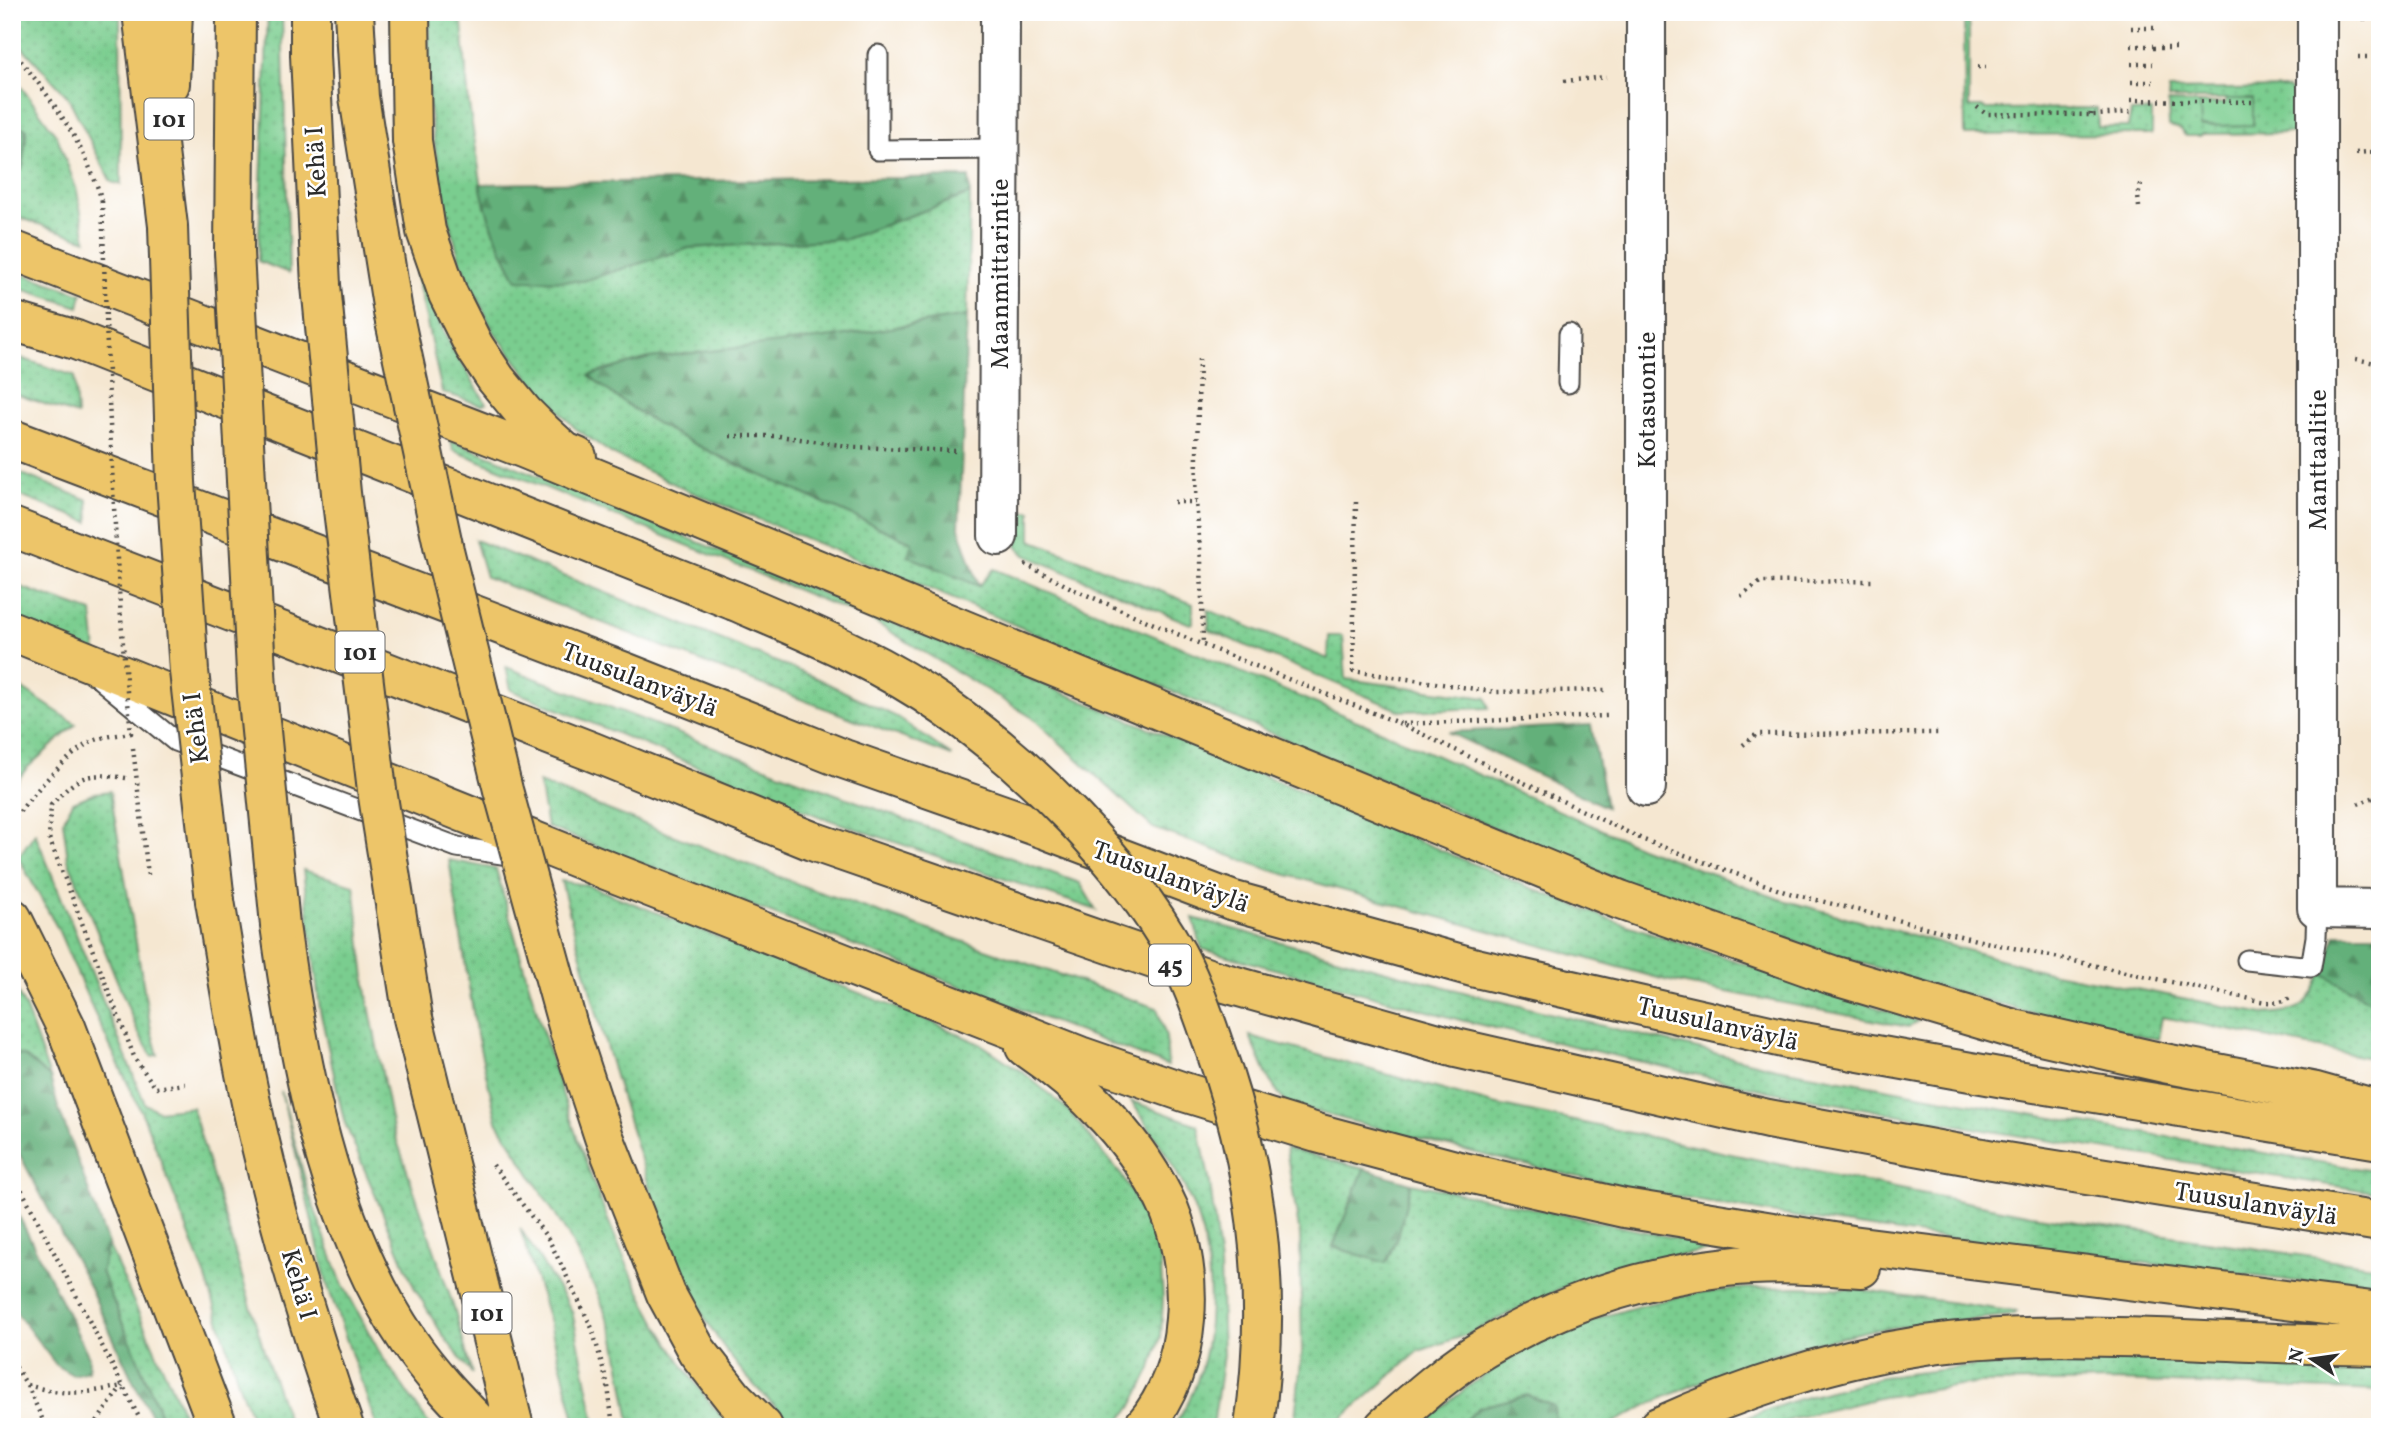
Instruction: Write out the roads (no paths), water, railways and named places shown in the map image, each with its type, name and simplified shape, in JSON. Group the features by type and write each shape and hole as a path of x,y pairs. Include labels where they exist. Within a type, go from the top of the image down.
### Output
{"highway":[{"path":"142,12 168,226"},
{"name":"Kehä I","path":"173,12 168,226 176,482 189,671 215,901 235,1022 261,1147 300,1288 344,1427"},
{"path":"236,12 234,252 257,690 280,925 290,998 305,1073 345,1215 374,1282 410,1342 450,1393 482,1427"},
{"name":"Kehä I","path":"310,12 321,285 341,492 375,776 413,1018 514,1427"},
{"path":"354,12 359,97 393,312 451,576 503,790 569,1030 604,1137 666,1294 697,1352 733,1397 763,1427"},
{"path":"410,12 412,141 426,231 449,294 474,346 496,379 524,413 565,452 768,548"},
{"path":"16,252 512,444 1620,900 1832,975 2014,1029 2164,1063 2316,1092 2380,1110"},
{"path":"12,321 76,340 735,601 837,645 943,705 1003,750 1106,854 1147,906 1178,956 1203,1015 1238,1119 1252,1179 1260,1254 1262,1329 1254,1427"},
{"name":"Tuusulanväylä","path":"12,439 622,671 844,760 1046,830 1231,900 1476,968 1787,1039 2380,1140"},
{"name":"Tuusulanväylä","path":"12,527 593,752 812,842 1211,979 1456,1048 1768,1119 1993,1160 2380,1222"},
{"path":"12,631 609,871 1080,1056 1184,1092 1317,1133 1459,1171 1624,1208 1852,1245 2380,1312"},
{"path":"12,918 66,1027 218,1427"},
{"path":"943,1002 1048,1062 1119,1132 1145,1166 1169,1210 1182,1255 1186,1298 1183,1339 1172,1380 1153,1416 1143,1427"},
{"path":"1384,1427 1483,1349 1535,1320 1601,1293 1658,1279 1728,1267 1789,1265 1944,1273 2081,1273"},
{"path":"1658,1427 1709,1404 1787,1376 1866,1356 1928,1345 2029,1337 2117,1336 2380,1346"}],"street":[{"name":"Maanmittarintie","path":"998,536 1000,12"},
{"name":"Kotasuontie","path":"1646,12 1646,787"},
{"name":"Manttaalitie","path":"2317,12 2317,908"},
{"path":"2317,908 2380,909"}],"lane":[{"path":"878,55 878,150 999,149"},
{"path":"1568,383 1569,334"},
{"path":"2247,960 2311,967 2317,908"}]}
